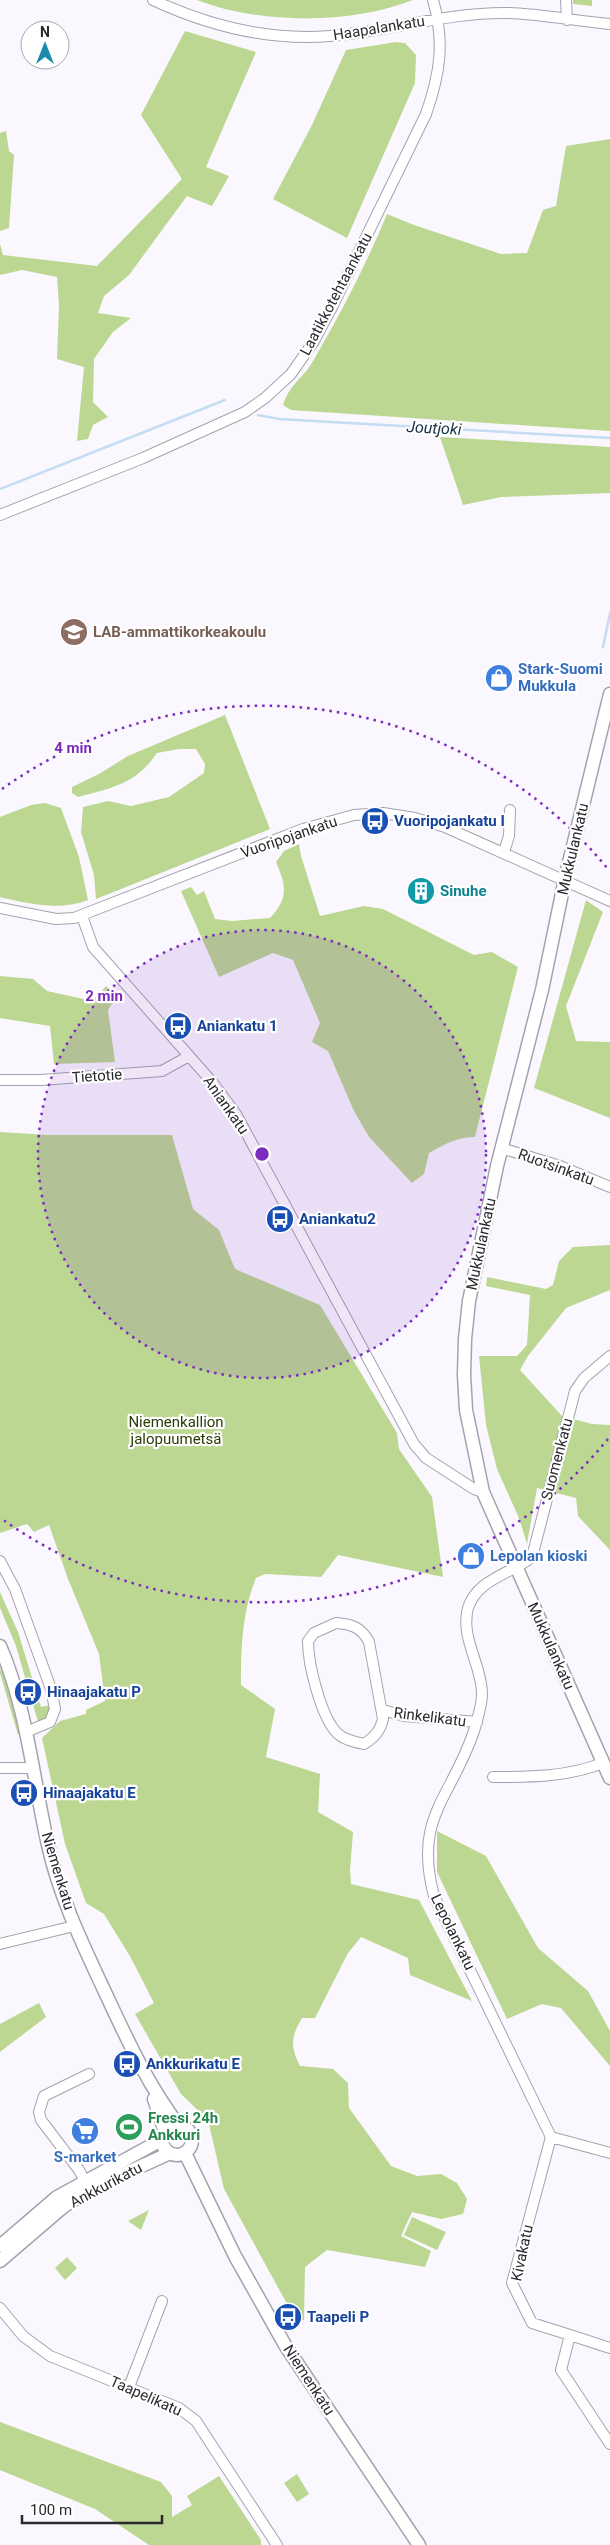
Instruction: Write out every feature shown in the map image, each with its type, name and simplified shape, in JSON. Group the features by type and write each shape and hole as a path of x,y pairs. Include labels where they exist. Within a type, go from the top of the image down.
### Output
{"street":[{"name":"Haapalankatu","path":"154,0 202,20 246,32 288,37 331,36 439,19 508,13 610,24"},
{"name":"Laatikkotehtaankatu","path":"0,515 143,458 245,412 265,398 291,374 314,341 327,317 426,114 439,64 441,38 439,19 433,0"},
{"path":"566,0 567,20"},
{"name":"Mukkulankatu","path":"610,694 565,879 542,990 501,1148 471,1292 465,1339 466,1410 484,1492 610,1778"},
{"path":"504,852 509,836 510,810"},
{"name":"Vuoripojankatu","path":"82,916 303,829 354,815 382,813 415,818 445,827 565,879 610,901"},
{"path":"0,908 56,919 82,916"},
{"name":"Aniankatu","path":"82,916 93,947 213,1083 238,1116 414,1444 426,1458 474,1489 484,1492"},
{"name":"Tietotie","path":"0,1080 41,1080 162,1071 189,1056"},
{"name":"Ruotsinkatu","path":"501,1148 560,1166 610,1187"},
{"name":"Suomenkatu","path":"516,1567 532,1557 575,1391 584,1378 610,1356"},
{"path":"0,1562 15,1589 54,1702 50,1722 26,1732"},
{"name":"Lepolankatu","path":"516,1567 488,1582 473,1598 468,1608 467,1636 482,1694 476,1722 465,1757 435,1811 426,1850 428,1873 434,1896 551,2137"},
{"name":"Rinkelikatu","path":"336,1623 348,1624 363,1632 369,1642 378,1698 383,1710 381,1728 364,1744 339,1735 329,1723 311,1668 308,1641 314,1633 336,1623"},
{"name":"Niemenkatu","path":"0,1646 9,1666 26,1732 48,1848 74,1926 149,2085 164,2136"},
{"name":"Rinkelikatu","path":"383,1710 404,1716 476,1722"},
{"path":"493,1777 546,1776 580,1771 603,1763"},
{"path":"0,1768 33,1768"},
{"path":"0,1944 74,1926"},
{"path":"87,2185 79,2170 41,2120 39,2112 44,2096 89,2074"},
{"name":"Niemenkatu","path":"149,2085 179,2126"},
{"path":"179,2126 188,2130 192,2138 191,2146 185,2153 177,2155 170,2153 164,2147 164,2136 171,2127 179,2126"},
{"name":"Ankkurikatu","path":"0,2261 87,2185 164,2136"},
{"path":"551,2137 610,2153"},
{"name":"Kivakatu","path":"551,2137 512,2283 532,2323 610,2348"},
{"name":"Ankkurikatu","path":"0,2246 57,2197 170,2153"},
{"name":"Niemenkatu","path":"185,2153 235,2256 285,2346 419,2545"},
{"path":"129,2387 162,2301"},
{"name":"Taapelikatu","path":"0,2308 23,2336 50,2356 179,2408 196,2420 277,2545"},
{"path":"570,2335 562,2370 610,2444"}],"green space":[{"path":"197,0 413,0 361,14 305,18 248,14"},
{"path":"573,0 592,0 592,6 573,4"},
{"path":"185,31 256,52 206,167 229,176 212,206 187,196 129,275 104,296 98,313 131,318 113,332 94,359 93,402 108,417 93,425 88,439 77,441 84,367 57,359 59,305 57,277 22,270 0,275 0,244 3,255 97,266 182,179 141,115"},
{"path":"396,42 405,43 416,55 415,83 347,238 273,199 312,125 346,50"},
{"path":"6,131 9,151 14,155 9,228 0,231 0,133"},
{"path":"610,139 610,431 291,410 283,405 293,386 313,361 333,325 362,270 387,214 501,254 527,253 543,210 556,206 566,146"},
{"path":"440,437 610,447 610,493 501,497 463,505"},
{"path":"225,715 270,829 96,899 94,875 81,832 83,807 108,801 131,806 169,797 204,773 205,764 196,749 179,749 157,753 141,772 112,787 78,797 72,793 72,787 99,774 128,756"},
{"path":"45,803 61,808 79,857 88,900 55,906 33,904 0,897 0,817 31,805"},
{"path":"299,844 320,916 364,906 383,909 474,955 492,952 518,967 475,1137 457,1140 429,1153 424,1174 412,1183 369,1137 354,1111 328,1051 312,1042 320,1023 293,960 273,953 219,977 181,891 191,887 197,895 204,891 215,919 232,921 270,918 280,904 284,891 284,885 276,862 284,851"},
{"path":"586,900 603,912 566,1006 576,1041 610,1042 610,1118 534,1088"},
{"path":"0,976 33,979 47,991 93,1001 106,986 117,996 108,1010 115,1062 54,1064 50,1026 0,1018"},
{"name":"Niemenkallion jalopuumetsä","path":"0,1132 48,1135 172,1135 193,1209 219,1230 235,1269 320,1305 397,1433 399,1449 432,1497 443,1577 338,1555 321,1577 265,1574 256,1578 245,1617 241,1685 275,1709 266,1757 320,1774 318,1812 353,1832 350,1870 351,1884 419,1900 472,2001 410,1975 408,1958 361,1937 348,1953 315,2018 302,2018 298,2025 293,2047 300,2066 333,2069 348,2083 349,2108 391,2166 417,2176 441,2174 457,2183 467,2199 463,2214 441,2219 412,2212 401,2236 431,2251 425,2267 327,2250 305,2267 304,2320 297,2322 224,2189 208,2120 181,2094 135,2014 154,2003 131,1958 104,1914 86,1903 65,1844 42,1738 60,1721 86,1714 86,1710 105,1701 99,1654 68,1579 49,1525 34,1532 27,1524 0,1533"},
{"path":"610,1245 610,1290 566,1308 528,1356 520,1370 562,1416 592,1424 610,1425 610,1550 578,1516 576,1498 537,1488 527,1544 519,1518 497,1469 486,1425 479,1356 517,1356 527,1345 530,1295 486,1286 487,1277 546,1289 553,1285 559,1261 573,1247"},
{"path":"0,1592 18,1632 41,1707 50,1705 48,1716 38,1722 16,1646 0,1608"},
{"path":"1,1665 21,1734 18,1735 0,1673"},
{"path":"437,1831 486,1856 538,1948 588,1991 610,2031 610,2066 561,2008 542,2004 507,2019 437,1872"},
{"path":"39,2003 46,2017 0,2052 0,2024"},
{"path":"149,2210 141,2230 128,2221"},
{"path":"412,2217 446,2232 437,2250 404,2235"},
{"path":"67,2257 77,2268 65,2280 55,2268"},
{"path":"0,2422 161,2482 172,2496 172,2517 192,2505 187,2496 219,2476 261,2540 261,2545 149,2545 95,2509 0,2470"},
{"path":"297,2474 309,2494 297,2502 284,2483"}],"waterway":[{"name":"Joutjoki","path":"0,489 225,400"},
{"name":"Joutjoki","path":"258,415 279,419 610,438"},
{"path":"603,647 610,613"}],"place":[{"name":"LAB-ammattikorkeakoulu","path":"74,632"},
{"name":"Stark-Suomi Mukkula","path":"499,678"},
{"name":"Vuoripojankatu I","path":"375,821"},
{"name":"Sinuhe","path":"421,891"},
{"name":"Aniankatu 1","path":"178,1026"},
{"name":"Aniankatu2","path":"280,1219"},
{"name":"Lepolan kioski","path":"471,1556"},
{"name":"Hinaajakatu P","path":"28,1692"},
{"name":"Hinaajakatu E","path":"24,1793"},
{"name":"Ankkurikatu E","path":"127,2064"},
{"name":"Fressi 24h Ankkuri","path":"129,2127"},
{"name":"S-market","path":"85,2131"},
{"name":"Taapeli P","path":"288,2317"}]}
